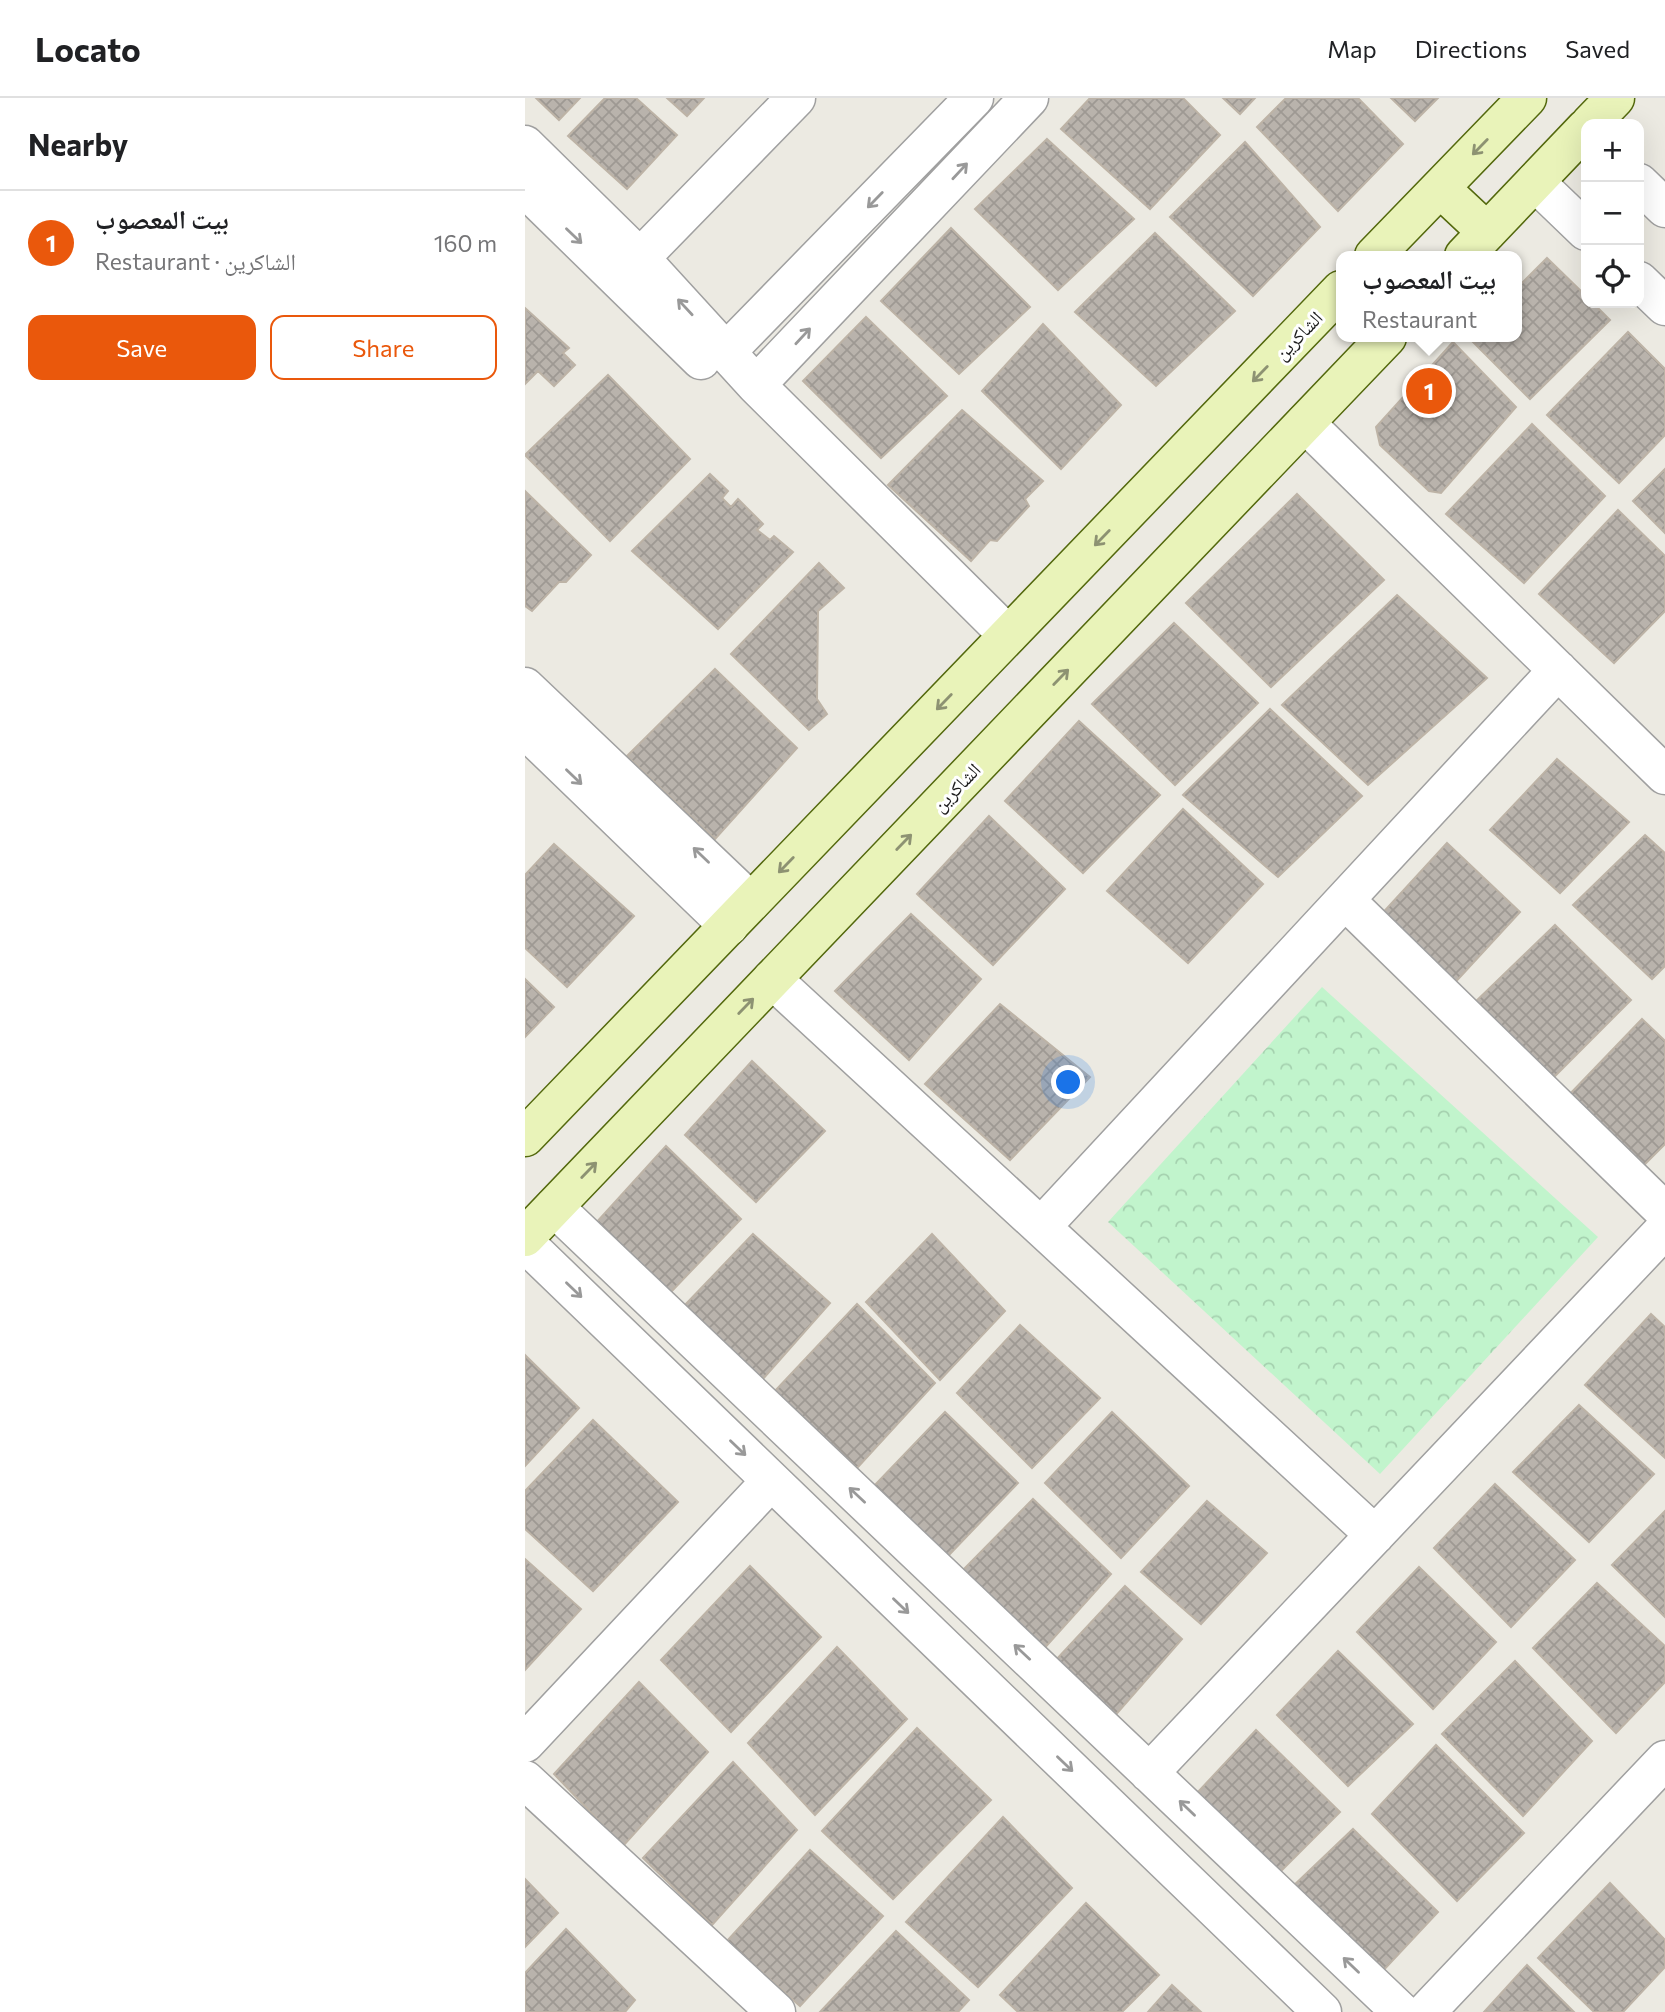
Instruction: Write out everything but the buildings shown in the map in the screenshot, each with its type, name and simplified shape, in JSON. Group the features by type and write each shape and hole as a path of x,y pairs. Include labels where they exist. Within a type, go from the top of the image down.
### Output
{"street":[{"path":"640,258 796,98"},
{"path":"726,352 974,98"},
{"path":"756,385 1029,98"},
{"path":"1379,251 1527,98"},
{"path":"1596,119 1615,98"},
{"path":"1440,188 1476,244 1581,135"},
{"path":"525,145 640,258 756,385 1003,641"},
{"path":"1535,182 1581,226"},
{"path":"525,188 1003,641"},
{"path":"1644,188 1665,208"},
{"path":"1644,286 1665,306"},
{"name":"الشاكرين","path":"525,1137 1336,296"},
{"name":"الشاكرين","path":"525,1240 1382,342"},
{"path":"1305,423 1665,775"},
{"path":"1041,1227 1558,670"},
{"path":"525,687 740,914"},
{"path":"525,729 740,914"},
{"path":"1345,900 1665,1212"},
{"path":"772,979 1375,1535"},
{"path":"554,1208 1401,2012"},
{"path":"1149,1773 1665,1229"},
{"path":"525,1240 1322,2012"},
{"path":"525,1743 771,1481"},
{"path":"525,1780 776,2012"},
{"path":"1426,2012 1658,1781"}],"green space":[{"path":"1322,987 1598,1237 1380,1474 1108,1222"}],"place":[{"name":"بيت المعصوب","path":"1429,391"}]}
